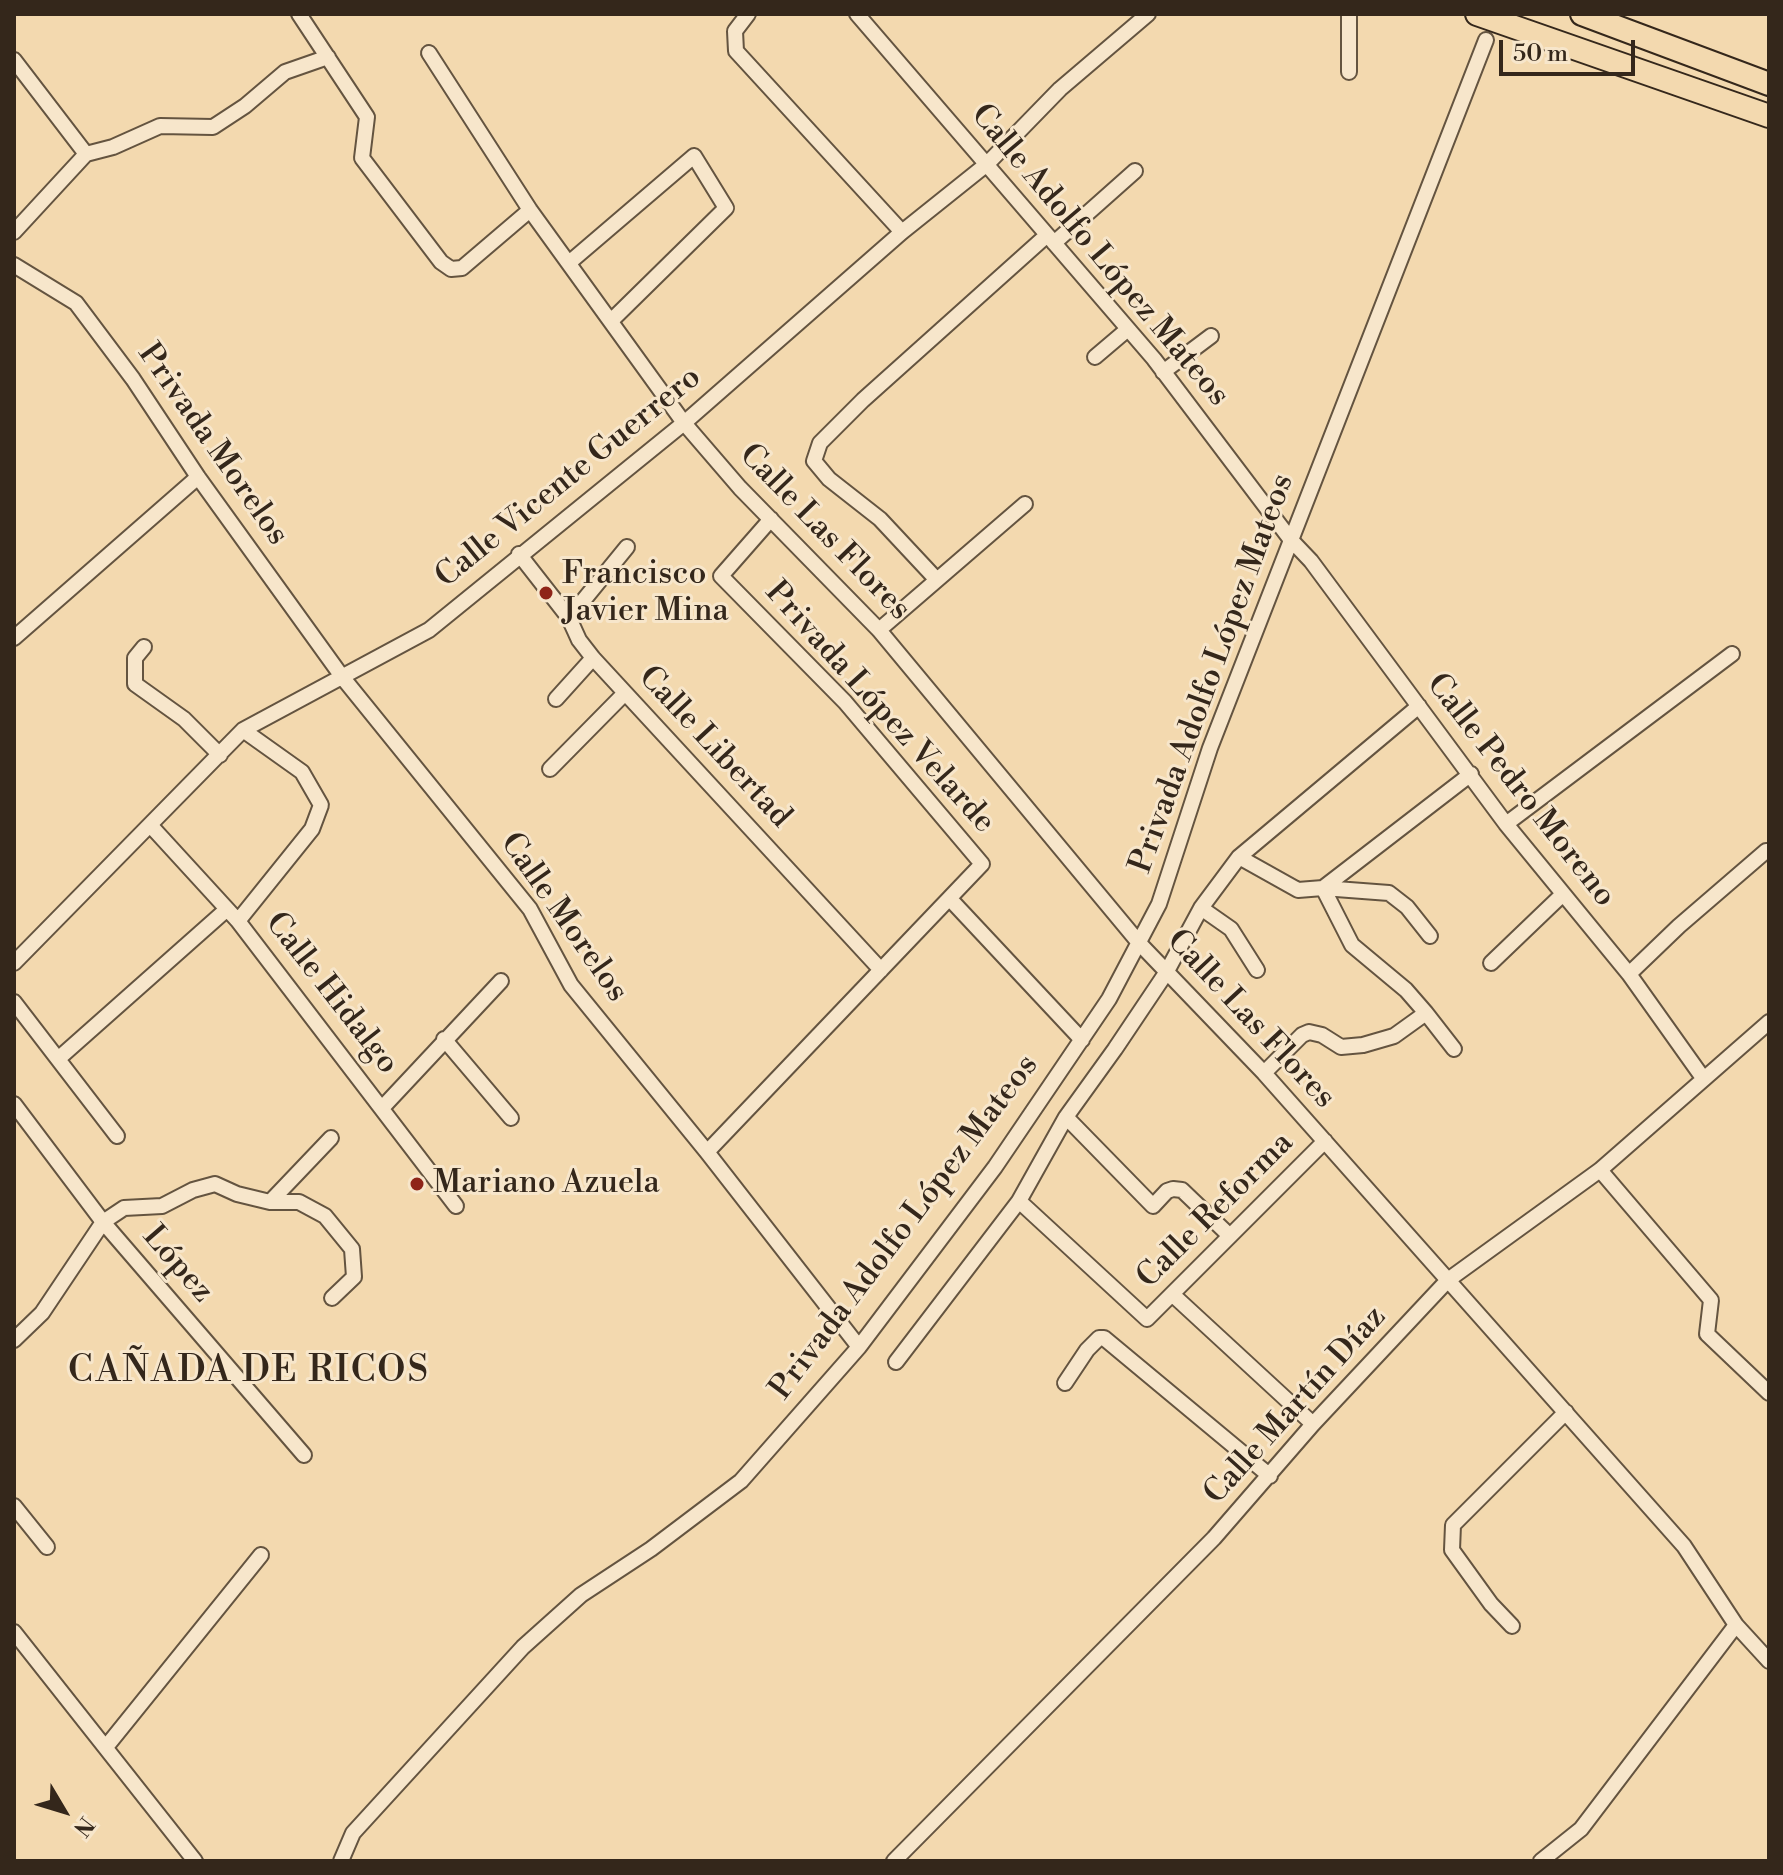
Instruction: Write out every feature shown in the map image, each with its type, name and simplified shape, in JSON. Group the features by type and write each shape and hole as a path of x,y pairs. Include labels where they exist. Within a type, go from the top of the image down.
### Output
{"main road":[{"path":"1477,14 1769,116"},
{"path":"1582,14 1769,84"}],"street":[{"path":"299,14 367,117 362,158 441,262 451,269 462,268 530,210"},
{"path":"748,14 735,31 736,51 902,232"},
{"name":"Calle Adolfo López Mateos","path":"857,14 1128,329 1291,540"},
{"name":"Calle Vicente Guerrero","path":"15,958 151,826 243,730 429,630 684,423 902,232 987,164 1060,89 1148,14"},
{"path":"1349,14 1349,72"},
{"name":"Privada Adolfo López Mateos","path":"341,1861 353,1833 523,1647 581,1595 651,1549 741,1481 859,1347 995,1167 1143,947 1210,748 1486,40"},
{"name":"Calle Las Flores","path":"429,53 530,210 684,423 740,488 879,630 1143,947 1264,1073 1684,1546 1736,1625 1769,1661"},
{"path":"14,232 86,154 113,147 160,126 213,127 245,106 285,72 328,57"},
{"path":"14,60 86,154"},
{"path":"570,262 694,156 726,208 612,320"},
{"path":"937,580 880,519 829,479 814,461 820,443 863,400 1050,239 1135,171"},
{"name":"Privada Morelos","path":"14,265 76,303 343,678"},
{"path":"1095,357 1128,329"},
{"path":"1163,372 1211,336"},
{"path":"14,638 198,477"},
{"path":"879,630 1025,504"},
{"name":"Privada López Velarde","path":"771,519 721,576 845,702 982,864 950,899"},
{"name":"Calle Pedro Moreno","path":"1291,540 1311,561 1506,824 1629,974 1703,1078"},
{"path":"569,618 627,547"},
{"name":"Calle Libertad","path":"519,554 569,618 579,640 624,694 881,970"},
{"path":"144,647 135,658 135,684 184,719 220,755"},
{"path":"1506,824 1732,654"},
{"path":"556,699 593,658"},
{"name":"Calle Morelos","path":"343,678 530,909 571,985 707,1152 859,1347"},
{"path":"550,769 624,694"},
{"path":"896,1362 1019,1201 1066,1117 1115,1049 1201,908 1239,857 1419,706"},
{"path":"58,1059 232,915 312,829 321,805 302,772 243,730"},
{"path":"1323,888 1471,774"},
{"name":"Calle Hidalgo","path":"151,826 232,915 383,1107 456,1206"},
{"path":"1629,974 1766,851"},
{"path":"1239,857 1298,890 1323,888 1389,893 1407,907 1430,936"},
{"path":"1323,888 1352,945 1406,990 1454,1049"},
{"path":"1491,963 1563,894"},
{"path":"707,1152 950,899 1082,1040"},
{"path":"1201,908 1231,929 1257,970"},
{"path":"383,1107 501,981"},
{"path":"14,1002 117,1136"},
{"path":"1264,1073 1302,1035 1309,1032 1322,1035 1341,1047 1363,1045 1394,1036 1426,1013"},
{"name":"Calle Martín Díaz","path":"894,1861 1214,1538 1313,1424 1448,1280 1600,1170 1769,1022"},
{"path":"444,1039 511,1118"},
{"name":"López","path":"14,1104 103,1222 304,1455"},
{"path":"1066,1117 1153,1206 1167,1191 1182,1190 1230,1236"},
{"path":"270,1202 331,1138"},
{"name":"Calle Reforma","path":"1019,1201 1147,1319 1325,1141"},
{"path":"1600,1170 1711,1300 1707,1334 1769,1393"},
{"path":"14,1340 42,1313 103,1222 124,1208 162,1206 193,1190 215,1184 237,1194 270,1202 299,1202 325,1216 352,1249 354,1277 332,1298"},
{"path":"1172,1294 1313,1424"},
{"path":"1065,1383 1087,1350 1099,1338 1104,1338 1270,1476"},
{"path":"1512,1626 1491,1604 1452,1550 1453,1525 1566,1412"},
{"path":"14,1506 47,1547"},
{"path":"106,1747 261,1555"},
{"path":"1541,1861 1581,1829 1736,1625"},
{"path":"14,1632 195,1861"}],"place":[{"name":"Francisco Javier Mina","path":"546,593"},
{"name":"Mariano Azuela","path":"417,1184"}],"district":[{"name":"CAÑADA DE RICOS","path":"249,1372"}]}
